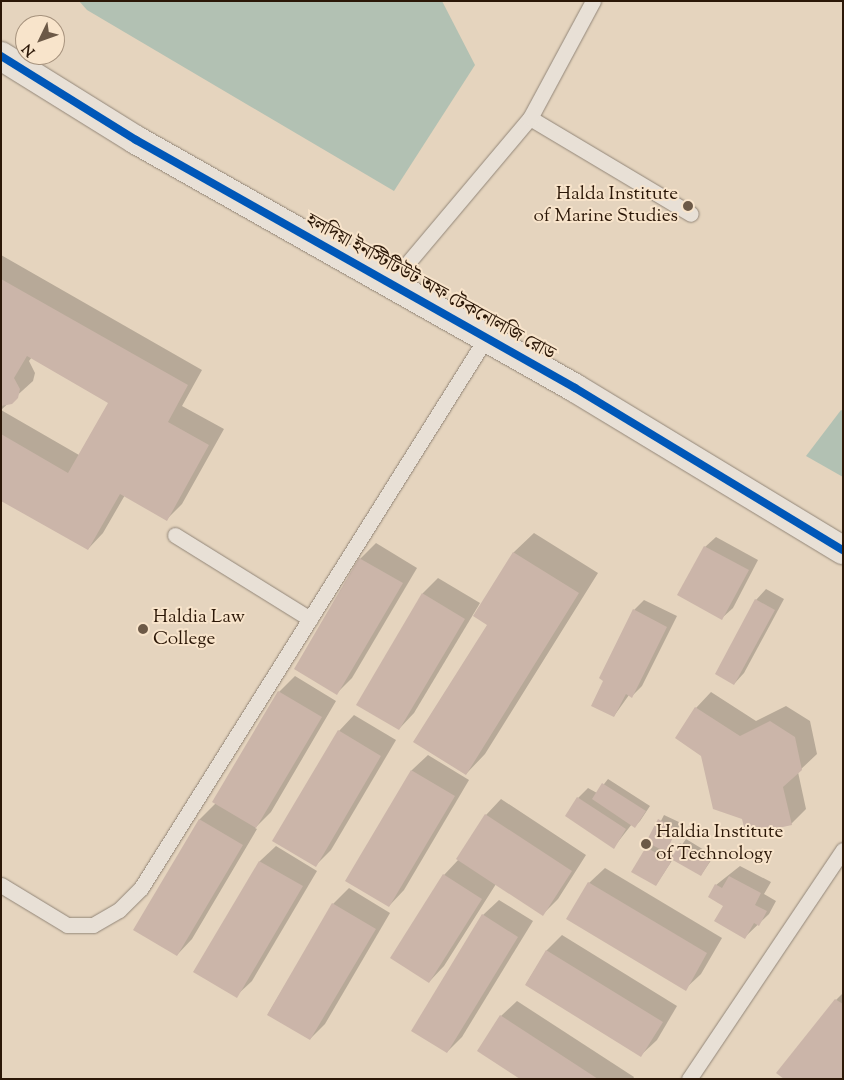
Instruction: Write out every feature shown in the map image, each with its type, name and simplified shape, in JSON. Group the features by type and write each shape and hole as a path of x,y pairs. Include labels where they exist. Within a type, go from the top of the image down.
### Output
{"street":[{"name":"হলদিয়া ইনস্টিটিউট অফ টেকনোলজি রোড","path":"1,56 136,140 486,338 843,550"}],"lane":[{"path":"390,284 530,118 593,1"},
{"path":"530,118 691,214"},
{"path":"1,885 67,925 93,925 119,910 141,888 486,338"},
{"path":"176,535 310,619"},
{"path":"689,1079 843,850"}],"shaded area":[{"path":"79,1 442,1 475,65 394,191 87,10"},
{"path":"841,410 843,411 843,477 806,456"}],"building":[{"path":"1,279 188,385 168,422 209,445 167,521 120,494 88,550 1,501 1,434 68,473 108,403 27,356 14,378 20,389 18,398 12,404 1,406"},
{"path":"704,546 749,570 722,620 677,595"},
{"path":"513,552 579,593 466,775 413,742 487,625 473,616"},
{"path":"359,558 403,583 337,695 294,669"},
{"path":"422,593 465,619 399,730 356,705"},
{"path":"755,599 775,610 734,685 715,674"},
{"path":"633,609 667,627 632,698 626,694 614,717 591,706 603,681 599,678"},
{"path":"278,691 322,717 256,828 212,802"},
{"path":"695,707 740,736 770,721 795,737 802,770 783,787 792,825 746,835 742,819 713,809 701,756 675,738"},
{"path":"338,730 381,756 316,867 272,841"},
{"path":"411,770 455,796 389,907 345,881"},
{"path":"602,783 646,811 635,828 592,799"},
{"path":"577,797 626,829 614,849 565,816"},
{"path":"485,814 572,871 543,916 456,859"},
{"path":"199,819 243,845 177,956 133,930"},
{"path":"658,819 677,829 666,852 646,842"},
{"path":"680,843 710,861 701,876 671,859"},
{"path":"646,847 671,862 656,886 631,872"},
{"path":"259,861 303,886 237,998 193,972"},
{"path":"443,874 482,899 429,983 390,958"},
{"path":"729,876 761,893 755,905 767,911 759,926 754,923 745,939 714,921 723,906 708,897 715,884 722,888"},
{"path":"588,882 707,953 686,991 566,919"},
{"path":"332,903 376,929 310,1040 267,1015"},
{"path":"482,914 518,937 447,1053 411,1031"},
{"path":"546,950 663,1022 641,1057 525,985"},
{"path":"835,999 843,1004 843,1079 784,1079 776,1073"},
{"path":"500,1015 598,1079 520,1079 477,1051"}],"cycle path":[{"path":"1,56 136,140 575,388 843,550"}],"place":[{"name":"Halda Institute of Marine Studies","path":"688,206"},
{"name":"Haldia Law College","path":"143,629"},
{"name":"Haldia Institute of Technology","path":"646,844"}]}
